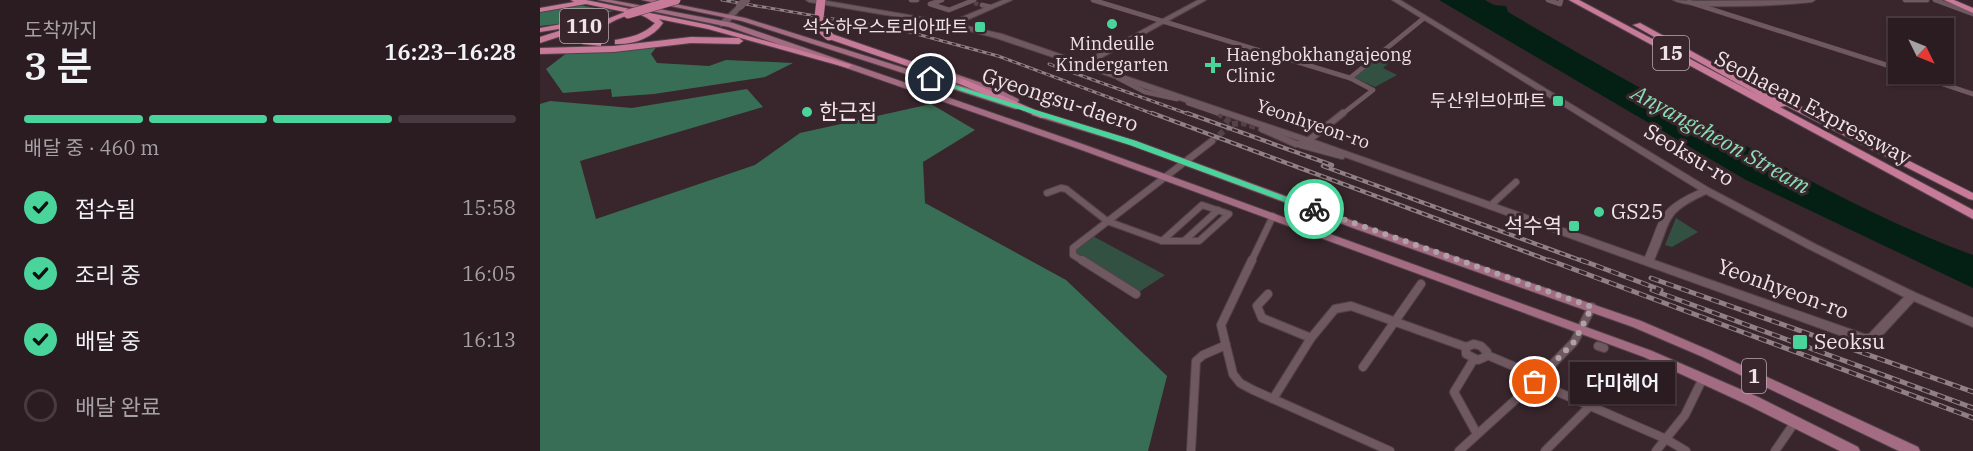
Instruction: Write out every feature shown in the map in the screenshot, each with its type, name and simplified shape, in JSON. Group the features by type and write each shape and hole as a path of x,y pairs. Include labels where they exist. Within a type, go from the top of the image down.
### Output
{"highway":[{"path":"575,0 599,2 645,15 709,27 848,65"},
{"name":"110","path":"623,13 661,0"},
{"name":"110","path":"540,37 676,0"},
{"name":"Seohaean Expressway","path":"1573,0 1742,93 1973,215"},
{"name":"Seohaean Expressway","path":"1587,0 1730,75 1833,141 1973,208"},
{"path":"1947,0 1973,12"},
{"path":"1962,0 1973,5"},
{"path":"821,1 818,26 829,36 965,83 1044,116"},
{"path":"540,10 599,2"},
{"path":"623,13 585,33 583,40 591,44 604,44 641,36 653,30 659,23 645,15"},
{"path":"540,30 623,13"},
{"path":"540,51 614,49 703,39 742,41 791,50"},
{"path":"1730,75 1973,197"},
{"path":"1833,141 1973,224"},
{"path":"1910,164 1973,190"}],"main road":[{"name":"Gyeongsu-daero","path":"645,0 730,16 794,34 1184,161 1360,226 1592,307"},
{"name":"Gyeongsu-daero","path":"599,2 723,24 848,65 1273,216"},
{"name":"1","path":"1273,216 1648,354 1853,451"},
{"name":"1","path":"1592,307 1707,354 1913,451"}],"street":[{"path":"723,24 746,0"},
{"name":"Yeonhyeon-ro","path":"809,0 951,24 999,36 1102,70 1142,87 1305,143 1364,161 1864,339 1873,338 1912,296"},
{"path":"911,0 917,0"},
{"path":"942,0 930,4 949,10 973,1"},
{"path":"951,24 1009,0"},
{"path":"1093,0 1350,78 1373,90 1305,143 1262,129"},
{"path":"1083,65 1203,0"},
{"name":"Seoksu-ro","path":"1395,0 1706,190 1813,247 1973,323"},
{"path":"1548,0 1561,2"},
{"path":"1676,0 1787,3 1812,0"},
{"path":"1905,0 1927,0"},
{"path":"1935,0 1973,12"},
{"path":"1689,2 1888,65"},
{"path":"981,5 991,7"},
{"path":"1350,78 1424,18"},
{"path":"1943,84 1973,94"},
{"path":"1142,87 1217,113"},
{"path":"1136,294 1073,255 1073,248 1212,141"},
{"path":"1490,206 1516,182"},
{"path":"1047,193 1061,188 1066,189 1107,220 1162,241 1199,241 1229,213 1202,205 1162,241"},
{"path":"1648,261 1656,247 1660,227 1669,211 1682,201 1706,190"},
{"path":"1273,216 1221,325 1233,374 1239,383 1390,451"},
{"path":"1363,367 1421,284"},
{"path":"1268,294 1257,306 1262,318 1311,338"},
{"path":"1273,399 1311,338 1335,309 1351,306 1466,347 1478,344 1486,350 1487,355 1590,406 1666,439 1686,451"},
{"path":"1459,451 1537,380 1574,342 1592,307"},
{"path":"1191,451 1196,361 1203,355 1226,345"},
{"path":"1466,347 1466,354 1474,359 1481,359 1487,355"},
{"path":"1474,359 1454,392 1477,434"},
{"path":"1656,451 1685,415 1702,378"},
{"path":"1545,451 1590,406"},
{"path":"1774,451 1795,422"}],"shaded area":[{"path":"1383,54 1392,60 1383,68 1397,75 1375,87 1353,77"},
{"path":"1676,218 1698,232 1672,247 1665,245"},
{"path":"1089,234 1165,275 1136,294 1073,255 1082,240"}],"green space":[{"path":"578,5 613,11 568,23 540,26 540,12"},
{"path":"658,45 651,54 657,63 709,66 726,60 793,63 765,77 654,94 612,97 611,89 563,93 546,69 568,52"},
{"path":"747,89 763,107 580,161 596,219 755,165 800,133 931,104 975,130 923,162 925,203 1066,280 1167,376 1148,451 540,451 540,104 550,101 632,108"}],"water":[{"name":"Anyangcheon Stream","path":"1439,0 1485,0 1494,5 1506,6 1508,12 1565,45 1796,173 1883,217 1973,255 1973,288 1746,180"}],"tunnel":[{"path":"974,3 982,5"},
{"path":"1218,113 1232,124"},
{"path":"1232,124 1243,123 1262,129"},
{"path":"1212,141 1232,124"}],"railway":[{"path":"722,0 909,32 998,56 1156,115"},
{"path":"1049,64 1191,115"},
{"path":"1152,113 1553,262"},
{"path":"1187,113 1332,165"},
{"path":"1323,166 1585,262"},
{"path":"1549,260 1973,418"},
{"path":"1581,260 1661,290"},
{"path":"1651,278 1973,392"},
{"path":"1652,290 1973,408"}],"way so far":[{"path":"1314,209 1592,307 1574,342 1535,382"}],"place":[{"name":"Mindeulle Kindergarten","path":"1112,24"},
{"name":"석수하우스토리아파트","path":"980,27"},
{"name":"Haengbokhangajeong Clinic","path":"1213,65"},
{"name":"두산위브아파트","path":"1558,101"},
{"name":"한근집","path":"807,112"},
{"name":"GS25","path":"1599,212"},
{"name":"석수역","path":"1574,226"},
{"name":"Seoksu","path":"1800,342"},
{"name":"다미헤어","path":"1535,382"}],"route":[{"path":"931,79 1133,143 1314,209"}]}
